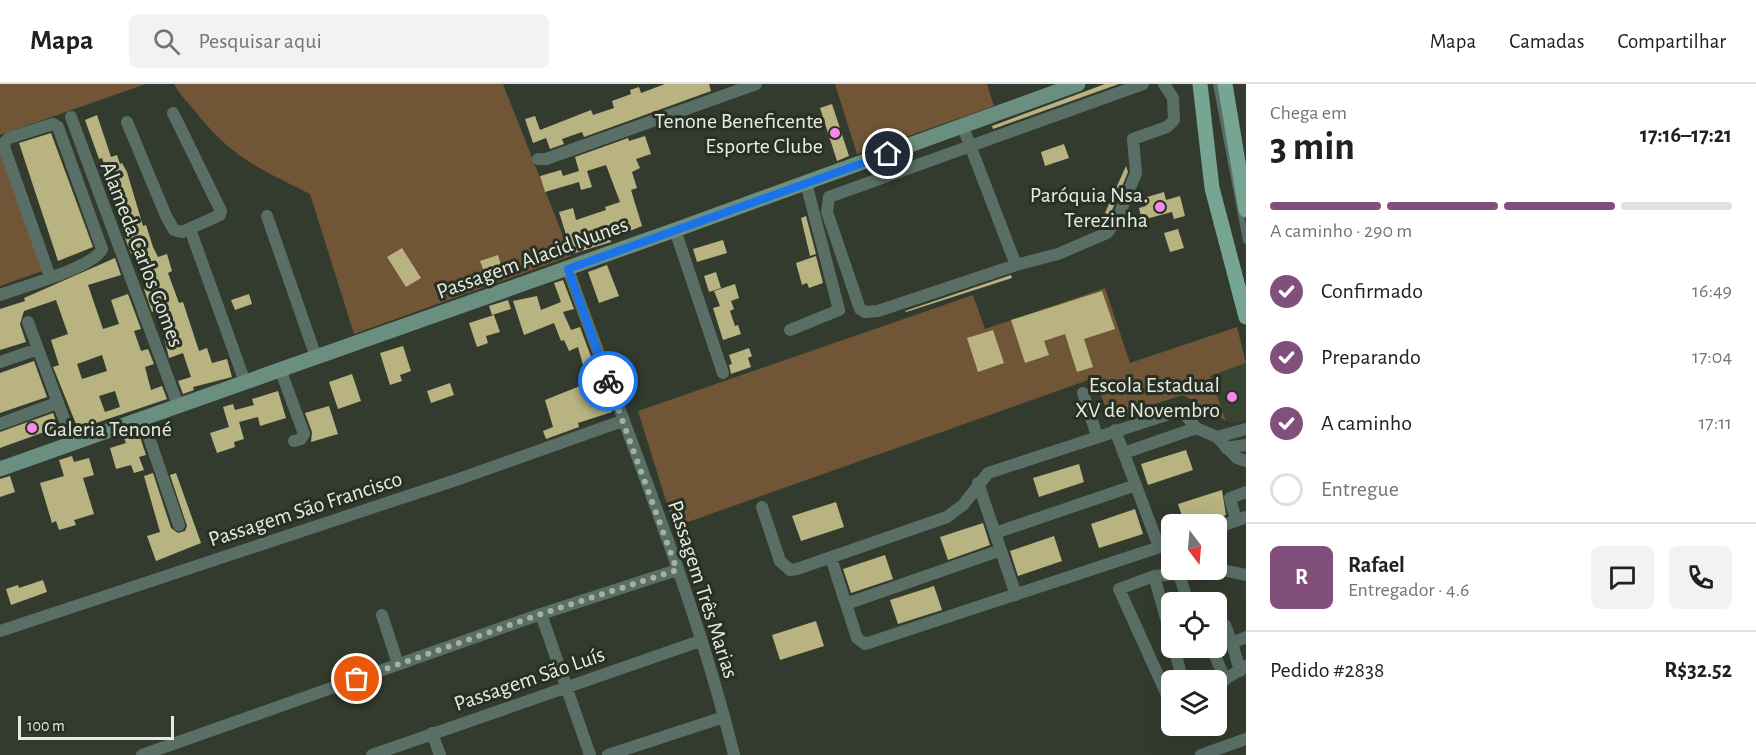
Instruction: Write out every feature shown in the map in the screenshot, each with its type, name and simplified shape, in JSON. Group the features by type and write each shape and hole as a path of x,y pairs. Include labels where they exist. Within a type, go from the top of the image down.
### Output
{"main road":[{"name":"Passagem Alacid Nunes","path":"0,469 142,417 568,269 1078,84"},
{"path":"1200,84 1212,188 1231,268 1246,317"},
{"path":"1225,84 1245,202"}],"street":[{"path":"538,159 546,159 756,84"},
{"path":"1143,84 834,194 827,199 827,212 856,303 865,312 878,311 1016,265 1058,254 1107,233 1118,218 1136,172 1133,139 1167,127 1174,120 1173,98 1164,84"},
{"path":"127,122 174,230 179,232 220,215 221,211 173,112"},
{"name":"Alameda Carlos Gomes","path":"71,117 178,405"},
{"path":"0,295 50,277 96,258 102,247 58,127 53,124 9,138 3,144 50,277"},
{"path":"963,127 1016,265"},
{"path":"790,330 839,310 806,183"},
{"path":"267,216 316,357"},
{"path":"190,229 245,382"},
{"path":"675,230 723,373"},
{"name":"Passagem Três Marias","path":"568,269 677,570 734,755"},
{"path":"28,322 73,443"},
{"path":"0,362 34,350"},
{"path":"280,369 304,434 301,439 294,441"},
{"path":"1083,393 1097,436"},
{"path":"0,424 54,404"},
{"path":"762,507 784,567 797,569 947,517 963,506 978,483 988,473 997,469 1178,411 1184,413 1196,428 1217,437 1237,458 1246,461"},
{"path":"142,417 179,525"},
{"name":"Passagem São Francisco","path":"0,631 456,480 622,421"},
{"path":"1124,453 1196,428"},
{"path":"1217,437 1246,429"},
{"path":"1115,430 1136,485 1161,537"},
{"path":"1226,448 1246,444"},
{"path":"978,483 1016,595"},
{"path":"995,533 1136,485"},
{"path":"1227,524 1241,518 1230,498 1246,492"},
{"path":"831,558 857,638 865,644 1161,546"},
{"path":"846,604 1001,550"},
{"path":"142,755 541,614 677,570"},
{"path":"1227,571 1246,575"},
{"path":"1161,575 1121,586 1119,592 1161,682"},
{"path":"1154,576 1161,601"},
{"path":"541,614 590,755"},
{"path":"382,615 398,664"},
{"path":"1227,630 1243,669 1227,679"},
{"path":"1232,643 1246,637"},
{"name":"Passagem São Luís","path":"372,755 700,641"},
{"path":"608,755 724,717"},
{"path":"432,733 440,755"},
{"path":"1201,755 1246,740"}],"lane":[{"path":"1216,84 1246,241"}],"shaded area":[{"path":"0,84 146,84 0,135"},
{"path":"174,84 503,84 571,256 354,334 310,194 233,151 208,126"},
{"path":"835,84 987,84 994,106 857,154"},
{"path":"0,143 42,271 0,286"},
{"path":"1105,288 1130,363 1237,327 1246,363 1210,376 1226,421 1183,395 1110,418 1094,378 674,527 638,411 973,295 985,329"},
{"name":"Escola Estadual XV de Novembro","path":"1246,363 1246,419 1232,424 1226,421 1210,376"}],"building":[{"path":"665,84 709,84 711,91 584,137 582,132 562,139 564,144 550,149 546,138 533,143 525,119 535,116 540,130 591,110 593,115 614,108 612,101 631,94 630,90 639,87 641,93"},
{"path":"1105,84 1119,84 993,129 992,126"},
{"name":"Tenone Beneficente Esporte Clube","path":"832,104 849,156 837,161 820,108"},
{"path":"97,115 111,157 117,155 120,164 122,163 127,172 143,226 146,225 158,257 167,254 172,271 168,273 179,303 183,302 199,351 207,348 212,363 227,359 232,377 193,387 194,390 183,394 178,381 191,377 183,353 169,358 160,322 155,311 152,312 144,289 147,288 145,282 152,280 149,273 154,271 149,256 142,258 139,251 131,254 114,195 118,194 111,175 108,176 102,158 99,159 85,120"},
{"path":"51,133 93,247 58,261 19,143"},
{"path":"645,136 651,154 636,159 640,168 632,172 637,188 631,190 642,226 610,239 611,242 572,254 559,212 573,208 576,220 606,210 605,207 620,202 606,165 587,171 592,187 581,190 579,182 545,192 540,176 561,170 563,176 579,171 575,157 628,138 629,141"},
{"path":"1064,144 1069,158 1045,166 1041,152"},
{"path":"1126,166 1128,172 1110,215 1105,213"},
{"name":"Paróquia Nsa. Terezinha","path":"1164,192 1166,200 1180,196 1185,216 1174,219 1172,212 1142,220 1139,208 1146,206 1144,198"},
{"path":"806,216 816,254 810,256 801,218"},
{"path":"1178,229 1184,248 1170,252 1164,233"},
{"path":"723,240 727,253 697,262 693,249"},
{"path":"402,248 421,278 406,287 387,257"},
{"path":"498,255 502,269 485,274 480,261"},
{"path":"816,256 823,283 809,288 807,283 802,285 796,263"},
{"path":"115,258 121,275 88,285 103,329 119,324 111,300 128,294 141,329 134,331 141,351 148,349 154,364 145,367 151,390 162,386 167,399 78,429 53,367 59,365 51,340 68,334 56,300 24,311 20,324 26,342 0,350 0,309 25,301 24,298","holes":["102,355 107,371 82,379 77,364","115,391 120,407 105,412 99,396"]},
{"path":"607,265 619,296 599,303 588,272"},
{"path":"716,272 721,288 709,292 704,276"},
{"path":"1011,275 1012,278 905,311"},
{"path":"563,280 574,309 563,312 571,330 580,327 593,362 583,365 578,347 569,351 564,340 561,341 554,323 524,335 513,301 537,296 541,310 561,302 554,283"},
{"path":"735,284 739,298 731,301 734,309 730,311 735,326 738,325 741,334 723,340 713,308 720,306 714,291"},
{"path":"1102,291 1115,329 1084,339 1093,367 1077,372 1065,334 1044,341 1049,355 1025,363 1011,320"},
{"path":"249,294 252,304 235,310 231,300"},
{"path":"508,300 511,309 492,315 489,306"},
{"path":"494,315 500,332 486,336 488,343 477,347 469,323"},
{"path":"993,330 1004,363 978,372 967,338"},
{"path":"403,346 411,371 400,375 402,381 390,385 380,353"},
{"path":"749,348 752,356 748,358 751,367 731,374 729,365 732,364 729,355"},
{"path":"34,361 47,397 0,413 0,373"},
{"path":"352,374 361,401 338,409 329,382"},
{"path":"599,377 612,412 578,423 579,427 546,439 543,431 553,427 545,400 580,386 581,390 596,385 594,378"},
{"path":"450,383 454,395 431,403 427,391"},
{"path":"278,391 286,418 260,426 258,417 239,422 244,439 234,442 235,447 217,453 210,433 229,427 223,407 233,404 235,410 254,405 252,399"},
{"path":"329,406 338,434 311,442 312,432 305,413"},
{"name":"Galeria Tenoné","path":"53,413 58,427 0,448 0,432"},
{"path":"138,431 146,455 139,457 144,470 134,473 131,465 116,469 110,448 126,443 124,438 135,435 134,432"},
{"path":"1186,450 1193,470 1148,485 1141,464"},
{"path":"72,456 74,462 89,458 94,475 83,478 94,514 74,520 76,525 59,530 56,521 52,523 40,483 64,476 59,460"},
{"path":"1079,464 1084,482 1039,497 1033,478"},
{"path":"153,473 171,528 178,533 185,531 187,526 170,475 176,473 201,543 156,561 147,536 160,532 144,476"},
{"path":"10,476 15,492 0,497 0,479"},
{"path":"1222,490 1226,514 1181,514 1178,504"},
{"path":"836,502 844,527 801,541 792,516"},
{"path":"1135,509 1143,534 1099,548 1091,524"},
{"path":"983,523 990,545 948,560 940,537"},
{"path":"1054,536 1062,561 1018,576 1010,551"},
{"path":"885,555 893,579 851,593 843,569"},
{"path":"43,580 47,592 11,605 6,589 18,585 19,588"},
{"path":"934,586 942,610 898,624 890,600"},
{"path":"816,621 824,646 780,660 772,635"}],"way so far":[{"path":"357,679 541,614 677,570 608,381"}],"place":[{"name":"Tenone Beneficente Esporte Clube","path":"835,133"},
{"name":"Paróquia Nsa. Terezinha","path":"1160,207"},
{"name":"Escola Estadual XV de Novembro","path":"1232,397"},
{"name":"Galeria Tenoné","path":"32,428"}],"route":[{"path":"608,381 568,269 888,154"}]}
